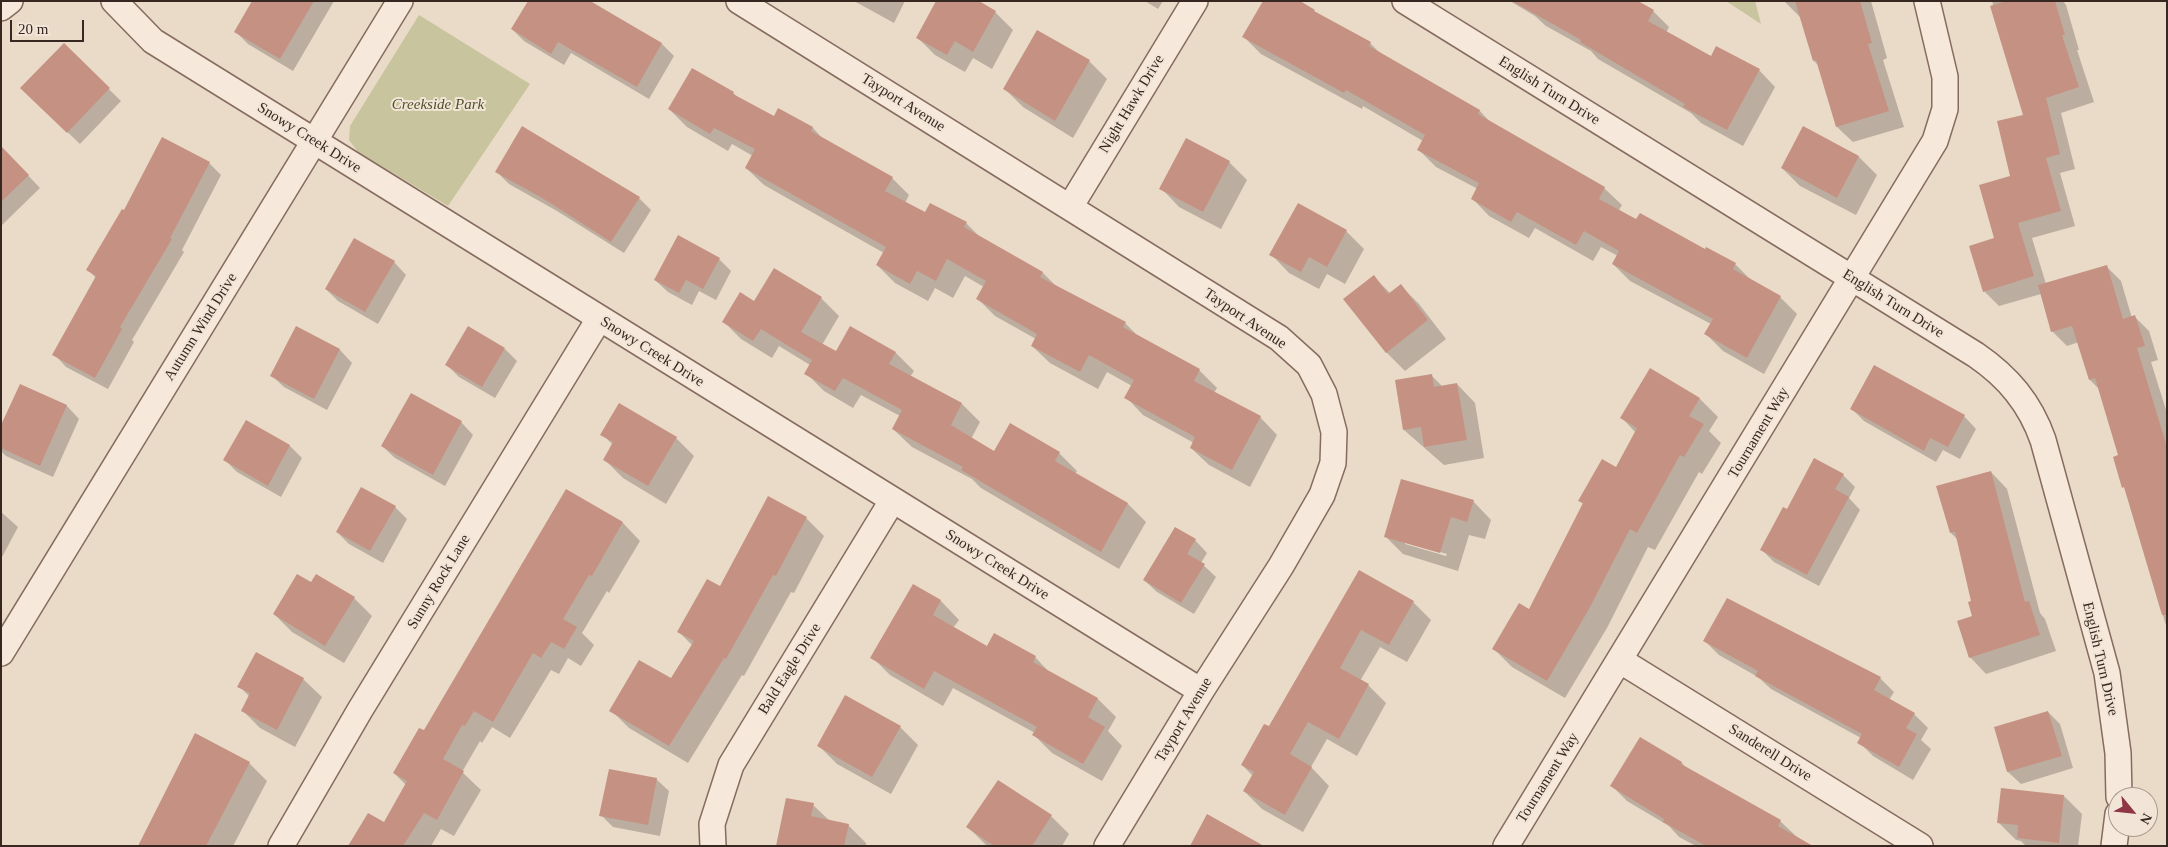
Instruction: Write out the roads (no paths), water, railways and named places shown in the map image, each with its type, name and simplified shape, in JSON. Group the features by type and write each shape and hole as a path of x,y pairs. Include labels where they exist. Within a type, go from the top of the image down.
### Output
{"street":[{"path":"1,8 10,1"},
{"name":"Snowy Creek Drive","path":"114,1 153,41 1201,691"},
{"name":"Autumn Wind Drive","path":"2,649 400,1"},
{"name":"Tayport Avenue","path":"739,1 1279,338 1309,365 1324,394 1334,432 1333,463 1322,495 1281,566 1201,691 1107,846"},
{"name":"Night Hawk Drive","path":"1070,207 1195,1"},
{"name":"English Turn Drive","path":"1405,1 1990,364 2017,390 2029,407 2043,440 2107,674 2117,736 2119,787"},
{"name":"Tournament Way","path":"1506,846 1621,661 1935,141 1945,109 1945,77 1926,1"},
{"name":"Sunny Rock Lane","path":"281,846 366,702 599,319"},
{"name":"Bald Eagle Drive","path":"713,846 712,824 730,765 892,501"},
{"name":"Sanderell Drive","path":"1621,661 1920,846"}],"park label":[{"name":"Creekside Park","path":"438,105"}]}
